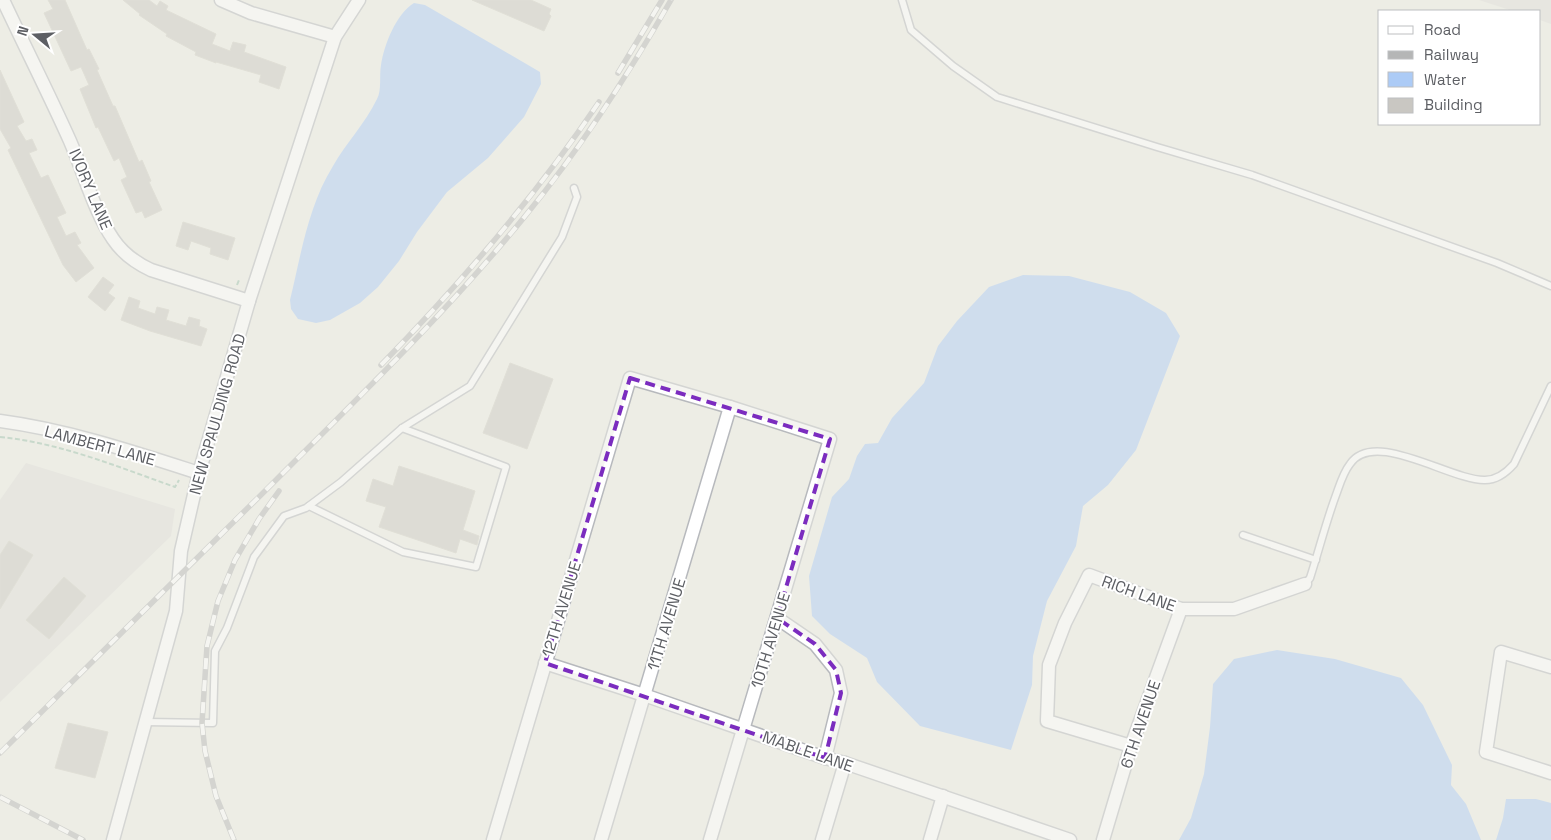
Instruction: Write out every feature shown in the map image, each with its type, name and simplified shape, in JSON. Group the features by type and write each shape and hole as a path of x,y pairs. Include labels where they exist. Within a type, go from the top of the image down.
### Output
{"street":[{"name":"IVORY LANE","path":"3,0 70,141 101,216 113,239 121,249 135,262 151,270 249,301"},
{"path":"221,0 251,13 335,36"},
{"name":"NEW SPAULDING ROAD","path":"113,840 176,611 181,551 199,473 249,301 335,36 359,0"},
{"name":"12TH AVENUE","path":"493,840 630,378 730,407"},
{"name":"10TH AVENUE","path":"710,840 830,440 730,407"},
{"name":"11TH AVENUE","path":"601,840 730,407"},
{"name":"LAMBERT LANE","path":"0,421 44,428 77,436 199,473"},
{"name":"RICH LANE","path":"1132,746 1047,721 1049,665 1065,623 1089,576 1181,609 1234,609 1305,584"},
{"name":"6TH AVENUE","path":"1103,840 1132,746 1181,609"},
{"path":"777,618 815,644 836,670 841,693 825,758"},
{"path":"1551,667 1501,652 1486,752 1551,772"},
{"name":"MABLE LANE","path":"545,663 644,694 825,758 943,796 1041,835 1070,840"},
{"path":"822,840 845,763"},
{"path":"930,840 943,796"}],"lane":[{"path":"902,0 911,30 953,66 996,97 1252,175 1497,263 1551,286"},
{"path":"145,722 213,723 215,651 227,628 254,557 284,516 309,506 341,482 402,428 470,386 562,238 577,197 574,188"},
{"path":"1305,584 1310,578 1324,530 1343,477 1356,456 1367,452 1385,451 1461,476 1486,480 1496,478 1507,472 1514,464 1551,386"},
{"path":"309,506 403,552 476,567 506,467 402,428"},
{"path":"1243,535 1316,560"}],"path":[{"path":"0,437 41,443 71,451 175,487 185,468"}],"highlighted area":[{"path":"630,378 830,439 777,618 815,644 836,670 841,693 825,758 545,663"}],"shaded area":[{"path":"1479,0 1551,0 1551,24 1541,20 1541,10 1510,10"},
{"path":"26,463 175,509 171,536 0,702 0,500"}],"water":[{"path":"414,3 425,5 540,72 541,84 524,117 488,158 447,192 417,232 399,261 378,287 360,303 330,320 316,323 298,319 291,309 290,300 306,231 317,197 333,166 367,117 377,99 381,65 388,39 396,22"},
{"path":"1023,275 1069,276 1130,292 1166,313 1180,336 1136,450 1108,485 1083,506 1076,546 1047,601 1033,656 1032,685 1011,750 920,726 877,682 867,658 830,634 812,616 809,576 832,497 849,479 857,456 865,444 878,443 892,418 924,383 938,346 957,321 989,287"},
{"path":"1277,650 1335,659 1401,678 1423,705 1452,765 1451,785 1466,804 1481,840 1179,840 1191,818 1204,774 1213,684 1234,659"},
{"path":"1506,799 1536,799 1551,803 1551,840 1496,840 1503,818"}],"building":[{"path":"48,0 65,0 87,50 89,49 99,69 97,70 139,162 142,160 151,181 149,182 162,210 145,218 142,211 136,213 121,180 127,177 119,158 114,161 98,127 96,128 80,89 89,85 81,67 71,71 44,13 53,9"},
{"path":"123,0 149,0 157,6 160,1 168,6 166,10 216,34 212,44 230,51 233,42 246,45 244,52 286,67 279,89 259,82 261,75 216,63 195,55 196,52 166,36 167,34 139,15"},
{"path":"472,0 531,0 551,9 549,14 551,16 544,31"},
{"path":"0,70 24,122 17,126 26,141 32,139 37,150 29,153 41,178 48,175 66,213 57,217 66,236 75,232 81,243 77,245 94,268 76,282 63,265 8,150 11,148 0,129"},
{"path":"183,222 235,238 228,260 210,254 211,248 191,241 188,250 176,246"},
{"path":"103,277 114,285 108,293 115,298 105,311 88,297"},
{"path":"129,297 140,301 138,308 155,314 157,307 169,310 166,320 186,326 189,317 200,320 199,326 207,329 201,346 121,320"},
{"path":"510,363 553,379 527,449 483,433"},
{"path":"399,466 475,491 463,530 479,536 477,545 460,539 456,553 379,527 386,507 366,501 373,479 393,486"},
{"path":"9,541 33,555 0,609 0,555"},
{"path":"64,577 86,596 49,639 26,620"},
{"path":"68,723 108,732 95,778 55,768"}],"railway":[{"path":"618,73 662,0"},
{"path":"0,753 340,417 466,285 526,215 566,164 621,83 671,0"},
{"path":"381,365 440,303 496,238 549,172 599,102"},
{"path":"234,840 216,796 205,751 202,723 207,646 218,601 235,560 259,519 279,491"},
{"path":"0,797 83,840"}]}
